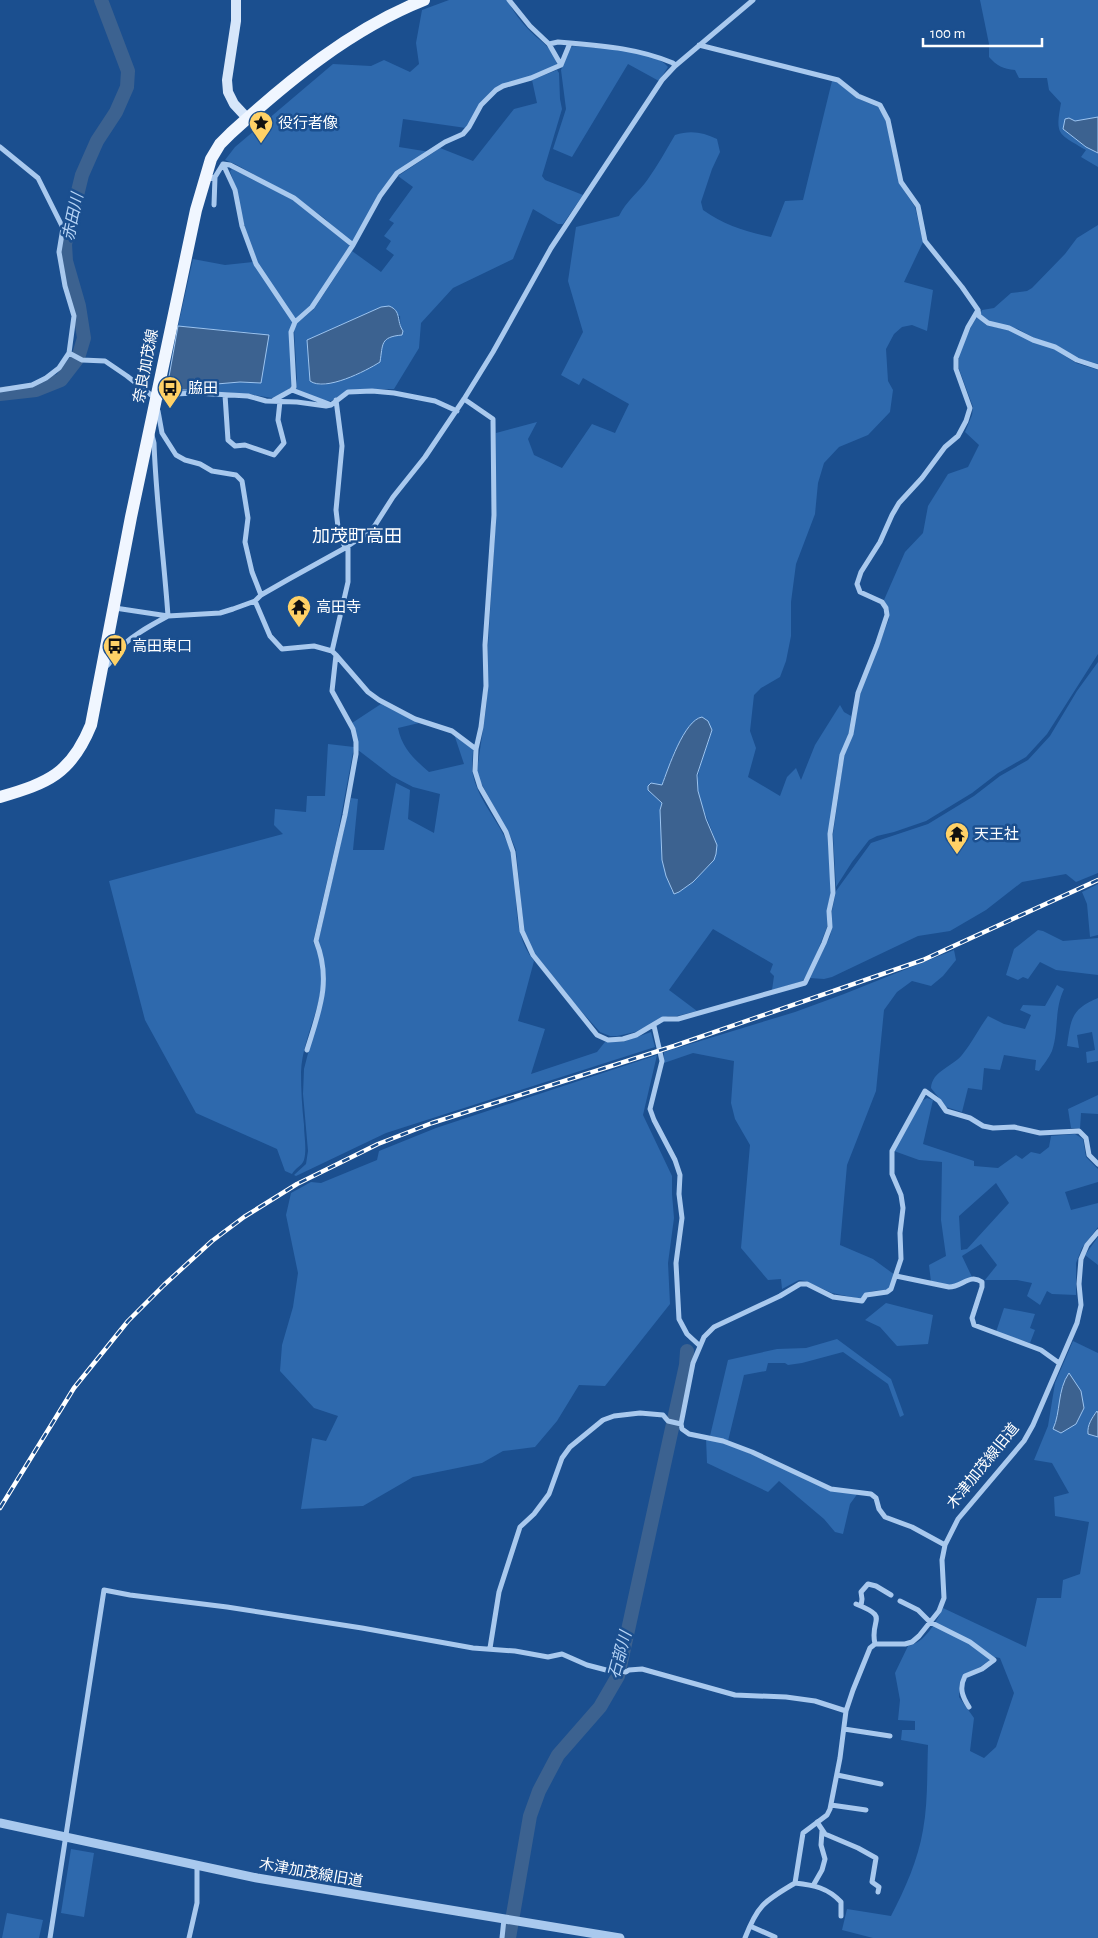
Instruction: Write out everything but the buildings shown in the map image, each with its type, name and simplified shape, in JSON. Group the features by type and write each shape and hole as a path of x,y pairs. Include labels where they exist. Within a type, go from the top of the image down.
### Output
{"main road":[{"path":"236,0 236,21 227,80 228,92 234,104 247,118"},
{"name":"奈良加茂線","path":"0,797 40,784 64,769 75,757 91,725 100,670 173,313 210,178 211,159 220,144 247,118 306,71 363,29 396,11 424,0"}],"street":[{"path":"509,0 530,26 549,44 561,65"},
{"path":"113,608 168,616 220,613 255,600 347,547 372,530 393,497 425,457 457,411 493,352 551,248 662,80 675,66 753,0"},
{"path":"549,44 558,42 630,49 653,55 673,63 675,66"},
{"path":"272,401 292,390 294,384 291,332 295,322 312,307 353,246 380,196 397,173 445,142 463,134 481,105 496,90 561,65 570,43"},
{"path":"699,45 838,80 858,96 880,105 888,120 901,182 918,206 925,241 946,265 978,310 979,316 988,323 1009,328 1033,340 1055,347 1077,360 1098,367"},
{"path":"0,147 38,178 63,228 59,252 65,286 74,316 69,353 59,368 40,382 23,388 0,390"},
{"path":"224,164 230,165 294,198 353,246"},
{"path":"214,205 210,178 224,164"},
{"path":"224,164 235,190 242,226 256,264 295,322"},
{"path":"464,399 493,419 494,515 485,645 486,686 476,749 475,771 478,782 506,832 514,852 522,931 533,956 586,1023 601,1037 608,1040 622,1039 636,1035 664,1019 678,1019 805,983 818,958 830,927 830,911 834,893 830,834 836,806 842,755 851,734 858,693 887,615 886,608 882,602 860,592 857,584 864,564 880,542 899,503 922,478 945,447 958,436 966,422 970,408 958,376 956,358 978,310"},
{"path":"69,353 80,358 105,362 127,376 156,399 162,433 176,455 185,460 200,464 212,471 236,474 242,481 248,518 245,542 252,572 261,595"},
{"path":"292,390 331,405"},
{"path":"156,399 175,394 195,392 248,396 272,401 331,405 348,392 357,391 394,393 435,401 457,411"},
{"path":"225,395 228,440 230,444 235,446 245,445 274,455 284,443 278,420 280,401"},
{"path":"307,1050 318,1014 324,982 322,959 316,941 345,815 356,754 353,729 332,690 334,653 348,582 347,547 338,527 336,510 342,446 336,400"},
{"path":"150,431 154,443 155,492 162,539 168,616"},
{"path":"255,600 270,636 282,649 314,646 334,653 368,692 379,700 415,719 452,731 476,749"},
{"path":"100,670 112,662 115,653 142,630 168,616"},
{"path":"654,1026 662,1061 650,1109 675,1160 680,1175 682,1218 676,1263 678,1319 687,1334 700,1346"},
{"path":"944,1545 912,1527 885,1516 878,1509 876,1498 871,1494 831,1489 752,1452 723,1441 689,1434 682,1429 679,1423 691,1371 700,1346 707,1333 714,1327 780,1296 800,1284 807,1284 827,1296 862,1301 866,1295 890,1290 901,1259 900,1233 904,1208 892,1174 891,1157 897,1141 925,1091 938,1101 946,1111 970,1118 983,1126 993,1128 1014,1127 1040,1133 1079,1131 1086,1138 1089,1155 1098,1164"},
{"name":"木津加茂線旧道","path":"875,1644 905,1644 912,1642 938,1611 944,1598 942,1560 944,1545 958,1519 1024,1440 1033,1426 1074,1332 1080,1310 1079,1284 1081,1259 1088,1245 1098,1232"},
{"path":"896,1276 949,1287 956,1287 971,1278 982,1282 972,1318 974,1325 1035,1348 1059,1363"},
{"path":"490,1648 500,1585 520,1528 534,1514 549,1494 562,1458 570,1446 603,1420 614,1416 640,1413 663,1415 668,1420 679,1423"},
{"path":"795,1883 803,1833 827,1815 837,1774 846,1711 870,1648 875,1644 876,1616 872,1611 858,1605 862,1599 861,1592 868,1584 876,1586 891,1595"},
{"path":"50,1938 104,1590 362,1628 473,1648 490,1648 548,1657 562,1654 587,1665 610,1671 614,1669 626,1672 642,1669 735,1695 786,1697 815,1701 846,1711"},
{"path":"900,1601 918,1610 930,1622 970,1642 994,1660 965,1676 962,1682 962,1696 969,1707"},
{"path":"844,1728 890,1736"},
{"path":"837,1774 882,1784"},
{"path":"830,1805 866,1810"},
{"path":"817,1822 824,1834 858,1848 876,1858 872,1882 879,1886 878,1892"},
{"name":"木津加茂線旧道","path":"0,1823 257,1878 620,1938"},
{"path":"814,1884 822,1870 825,1859 821,1845 822,1830"},
{"path":"189,1938 197,1902 197,1865"},
{"path":"745,1938 759,1907 795,1883 814,1884 835,1896 841,1902 841,1916"},
{"path":"502,1938 506,1919"},
{"path":"750,1926 775,1937"}],"shaded area":[{"path":"449,0 508,0 521,21 547,46 557,64 555,67 495,89 466,128 403,119 399,147 430,152 396,172 352,244 324,218 295,197 225,160 235,147 333,64 371,66 384,60 410,72 419,64 416,43 422,10"},
{"path":"980,0 1098,0 1098,167 1081,157 1086,150 1069,140 1061,132 1058,122 1061,103 1049,90 1047,78 1019,78 1015,70 1000,66 989,57 989,44"},
{"path":"571,47 639,53 662,61 668,67 659,81 628,64 572,157 553,149 566,109 561,70"},
{"path":"557,70 559,73 562,109 542,176 545,180 583,195 563,224 558,224 533,209 513,259 453,288 421,323 419,348 394,389 347,391 331,401 322,400 295,390 297,379 294,329 297,323 314,309 352,251 381,272 394,255 386,249 391,241 384,236 394,223 389,220 413,187 398,176 440,148 473,161 514,109 537,103 532,80","holes":["381,307 400,316 401,335 389,338 384,342 380,362 356,375 324,385 310,381 307,340"]},
{"path":"832,81 837,82 857,98 878,107 886,120 899,183 915,207 923,242 904,282 933,290 927,331 912,325 902,327 894,334 886,349 888,381 893,390 890,412 868,435 839,447 824,463 818,483 815,514 796,564 791,602 791,636 786,661 780,677 761,688 754,695 750,731 756,748 748,777 780,796 787,777 796,768 801,780 815,745 840,705 844,712 851,716 849,733 838,763 828,833 831,890 827,911 827,927 812,965 803,981 772,990 774,976 770,972 773,964 713,929 669,990 697,1011 677,1016 668,1016 635,1032 610,1036 600,1032 534,953 524,931 516,850 480,781 477,770 488,686 488,645 496,515 496,433 537,422 528,439 534,455 562,468 592,424 615,433 629,404 583,378 579,385 561,375 583,332 568,281 576,227 619,216 652,174 675,135 696,132 717,139 720,152 701,202 703,210 719,220 744,230 771,237 785,201 803,200","holes":["712,730 700,766 698,789 699,797 713,834 716,851 715,857 693,881 676,893 671,890 662,859 660,810 662,803 648,790 651,783 662,785 674,752"]},
{"path":"1098,117 1098,153 1086,147 1063,129 1065,119 1069,118 1075,121"},
{"path":"232,169 293,200 350,246 311,306 295,320 256,261 248,239 230,171"},
{"path":"1098,225 1098,364 1078,358 1056,345 1034,338 1018,329 988,322 980,314 982,310 994,308 1011,293 1027,291 1032,288 1065,254 1077,238"},
{"path":"193,259 225,265 253,262 293,322 289,332 293,384 290,389 272,398 248,394 192,390 193,386 240,382 261,383 256,333 178,326"},
{"path":"389,306 396,311 403,331 402,335 395,336 384,342 380,362 356,375 335,382 317,384 310,381 307,340 381,307"},
{"path":"977,317 986,325 1008,330 1054,349 1076,363 1098,370 1098,654 1047,734 1026,757 998,773 972,793 926,821 869,840 836,887 833,834 844,756 853,734 860,693 889,619 889,610 884,600 905,552 923,533 928,506 948,474 968,467 979,445 965,432 973,407 959,369 959,353"},
{"path":"178,326 269,335 261,383 240,382 193,386 192,390 170,390 167,388"},
{"path":"1098,662 1098,873 1076,882 1066,874 1022,882 986,910 950,931 918,936 832,977 824,979 810,978 830,936 836,891 871,843 928,824 974,796 1000,776 1028,760 1050,736 1077,691"},
{"path":"381,704 419,723 398,728 406,747 414,758 429,772 464,764 454,734 473,749 472,769 476,785 485,804 502,831 510,850 521,935 534,961 518,1021 545,1029 531,1074 597,1052 605,1042 623,1042 651,1032 655,1047 386,1133 296,1176 294,1175 306,1164 308,1151 303,1094 304,1069 326,983 325,966 318,943 351,798 358,799 353,850 384,850 396,783 410,790 408,819 434,833 440,794 413,787 392,776 358,750 352,723"},
{"path":"702,717 708,721 712,730 697,775 698,791 706,819 717,845 716,854 714,860 693,882 674,894 666,876 662,860 660,810 662,803 648,790 648,786 651,783 662,785 683,736 695,720"},
{"path":"328,744 354,747 337,838 313,942 320,959 321,991 303,1055 301,1072 305,1156 303,1162 292,1174 285,1171 277,1149 196,1113 145,1020 109,881 283,834 274,825 275,809 306,812 307,796 325,796"},
{"path":"1098,884 1098,935 1090,937 1087,904 1082,892"},
{"path":"1038,930 1063,941 1098,938 1098,975 1056,970 1040,962 1028,979 1023,977 1018,980 1006,975 1014,949"},
{"path":"954,950 956,960 943,976 931,986 912,981 897,992 884,1010 876,1091 847,1165 840,1245 873,1259 895,1275 890,1289 867,1293 861,1299 832,1293 799,1280 782,1289 781,1279 768,1280 741,1248 750,1145 735,1119 731,1103 734,1061 693,1053 664,1063 664,1052 795,1012"},
{"path":"1057,985 1064,989 1059,1005 1054,1043 1051,1054 1039,1071 1035,1070 1036,1060 1004,1055 1000,1070 984,1068 982,1090 968,1088 962,1112 946,1107 931,1088 932,1082 939,1073 962,1055 988,1016 1004,1024 1025,1029 1031,1015 1020,1010 1023,1005 1045,1006"},
{"path":"1098,998 1098,1061 1087,1063 1086,1052 1095,1050 1092,1032 1077,1035 1079,1048 1067,1046 1068,1037 1071,1022 1077,1011 1082,1006"},
{"path":"657,1055 643,1115 672,1176 674,1218 668,1263 670,1304 605,1386 579,1385 557,1421 535,1447 503,1451 482,1463 413,1477 363,1506 301,1509 312,1438 326,1441 338,1416 314,1408 280,1371 282,1345 293,1307 298,1273 286,1215 291,1193 311,1182 321,1183 377,1160 379,1151 436,1128"},
{"path":"1098,1095 1098,1114 1081,1113 1080,1129 1071,1128 1068,1109"},
{"path":"927,1098 933,1100 923,1144 974,1161 974,1166 998,1168 1016,1155 1022,1159 1031,1152 1040,1154 1049,1147 1051,1136 1075,1134 1083,1139 1086,1157 1098,1169 1098,1182 1065,1192 1071,1210 1098,1203 1098,1227 1082,1248 1076,1263 1076,1295 1052,1294 1047,1291 1040,1305 1027,1296 1032,1283 1017,1280 985,1280 997,1265 981,1244 962,1256 972,1277 952,1286 931,1282 929,1265 946,1256 941,1220 942,1162 919,1160 894,1151 922,1101","holes":["996,1183 1009,1203 967,1249 961,1250 959,1216"]},
{"path":"1098,1237 1098,1265 1085,1255"},
{"path":"886,1303 933,1315 928,1344 897,1346 880,1327 865,1320"},
{"path":"1004,1308 1035,1314 1030,1328 1035,1330 1030,1343 996,1332"},
{"path":"837,1339 891,1379 904,1415 900,1417 888,1384 843,1352 802,1363 788,1365 785,1363 768,1363 766,1371 744,1375 728,1441 710,1436 728,1360 777,1349 806,1348"},
{"path":"1073,1341 1098,1353 1098,1413 1097,1411 1088,1434 1098,1437 1098,1938 873,1938 842,1930 847,1909 891,1916 910,1874 921,1841 926,1809 928,1745 901,1740 902,1730 915,1730 915,1721 898,1720 900,1700 895,1673 908,1646 920,1641 925,1636 943,1608 1026,1647 1037,1598 1061,1598 1063,1580 1080,1574 1089,1522 1055,1516 1054,1497 1069,1493 1052,1463 1034,1460 1048,1426 1055,1383","holes":["994,1657 1000,1658 1014,1693 996,1747 984,1758 970,1751 974,1718 959,1697 960,1682 965,1674 980,1667"]},
{"path":"1069,1373 1081,1391 1084,1408 1076,1424 1061,1433 1053,1429 1065,1380"},
{"path":"1097,1411 1098,1437 1088,1434 1089,1425"},
{"path":"706,1438 731,1445 830,1490 858,1493 850,1504 843,1534 835,1532 824,1519 779,1481 768,1492 707,1463"},
{"path":"71,1849 94,1853 84,1917 61,1913"},
{"path":"7,1913 43,1920 39,1938 2,1938"}],"waterway":[{"name":"赤田川","path":"0,394 36,390 61,380 78,358 84,338 79,306 66,261 65,244 82,175 97,141 116,112 127,87 128,71 101,0"},
{"name":"石部川","path":"509,1938 530,1816 539,1791 558,1755 600,1707 618,1676 686,1365 687,1351"}],"railway":[{"path":"0,1508 74,1388 128,1321 212,1241 244,1217 297,1184 378,1144 432,1123 674,1046 923,960 1098,880"}],"place":[{"name":"役行者像","path":"261,144"},
{"name":"脇田","path":"170,409"},
{"name":"高田寺","path":"299,628"},
{"name":"高田東口","path":"115,667"},
{"name":"天王社","path":"957,855"}],"district":[{"name":"加茂町高田","path":"357,537"}]}
